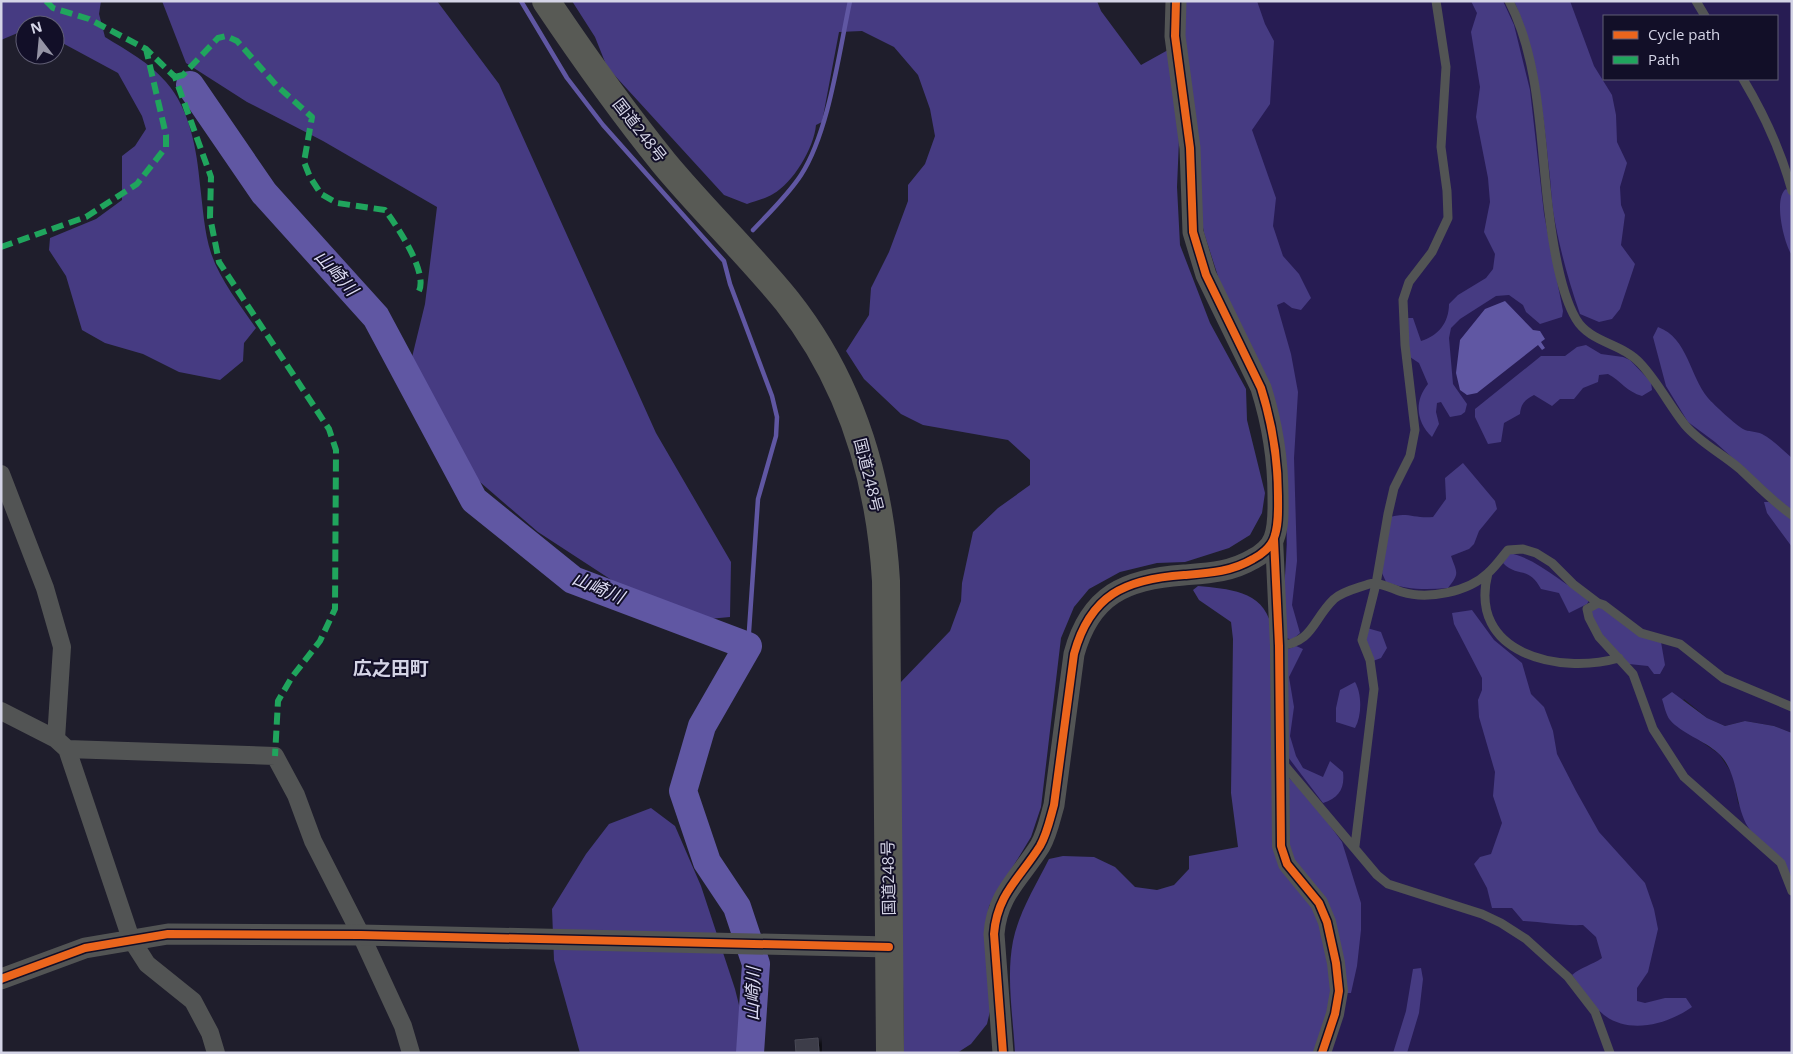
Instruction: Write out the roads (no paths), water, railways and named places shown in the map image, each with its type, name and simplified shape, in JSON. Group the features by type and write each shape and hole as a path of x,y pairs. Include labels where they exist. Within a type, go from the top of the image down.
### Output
{"highway":[{"name":"国道248号","path":"546,1 583,56 664,162 787,302 822,352 851,410 870,474 884,546 886,581 890,1053"}],"street":[{"path":"1176,1 1175,36 1190,148 1193,232 1206,275 1261,388 1273,435 1278,483 1278,519 1274,539 1279,646 1281,846 1287,864 1319,903 1327,922 1336,963 1338,998 1335,1014 1322,1053"},
{"path":"1,474 45,588 62,647 62,744 131,939 147,964 193,1001 210,1033 216,1053"},
{"path":"1004,1053 994,934 995,915 1001,901 1041,844 1048,828 1054,805 1074,654 1081,630 1094,610 1116,591 1136,582 1158,577 1211,573 1243,565 1261,554 1274,539"},
{"path":"1,711 62,744 275,756 296,795 313,840 361,935 403,1026 411,1053"},
{"path":"1,979 85,948 168,934 361,935 889,947"}],"lane":[{"path":"1355,846 1374,688 1370,660 1362,640 1376,584 1394,488 1410,456 1414,440 1403,300 1409,282 1432,252 1448,218 1442,147 1446,67 1436,1"},
{"path":"1509,1 1516,14 1527,56 1534,92 1549,213 1567,299 1576,320 1590,335 1628,352 1641,364 1685,426 1740,470 1757,488 1792,515"},
{"path":"1696,1 1704,15"},
{"path":"1744,80 1764,116 1792,191"},
{"path":"1279,646 1296,643 1304,638 1336,597 1373,583 1404,593 1443,593 1475,582 1488,573 1508,550 1523,549 1536,553 1552,562 1573,584 1641,633 1688,649 1723,678 1792,707"},
{"path":"1488,573 1484,588 1489,618 1502,639 1523,654 1544,660 1570,662 1619,658"},
{"path":"1598,603 1589,606 1587,613 1599,637 1633,674 1653,729 1684,777 1780,862 1792,891"},
{"path":"1280,760 1377,874 1388,884 1482,914 1501,923 1526,939 1568,977 1595,1012 1610,1053"}],"waterway":[{"path":"521,1 567,78 603,125 724,261 730,284 772,396 777,417 776,436 758,499 748,646"},
{"path":"753,230 790,190 811,157 819,137 832,91 850,1"},
{"name":"山崎川","path":"190,85 264,193 376,317 474,500 573,580 748,646 702,726 683,791 707,862 737,907 756,964 750,1053"}],"district":[{"name":"広之田町","path":"391,668"}]}
